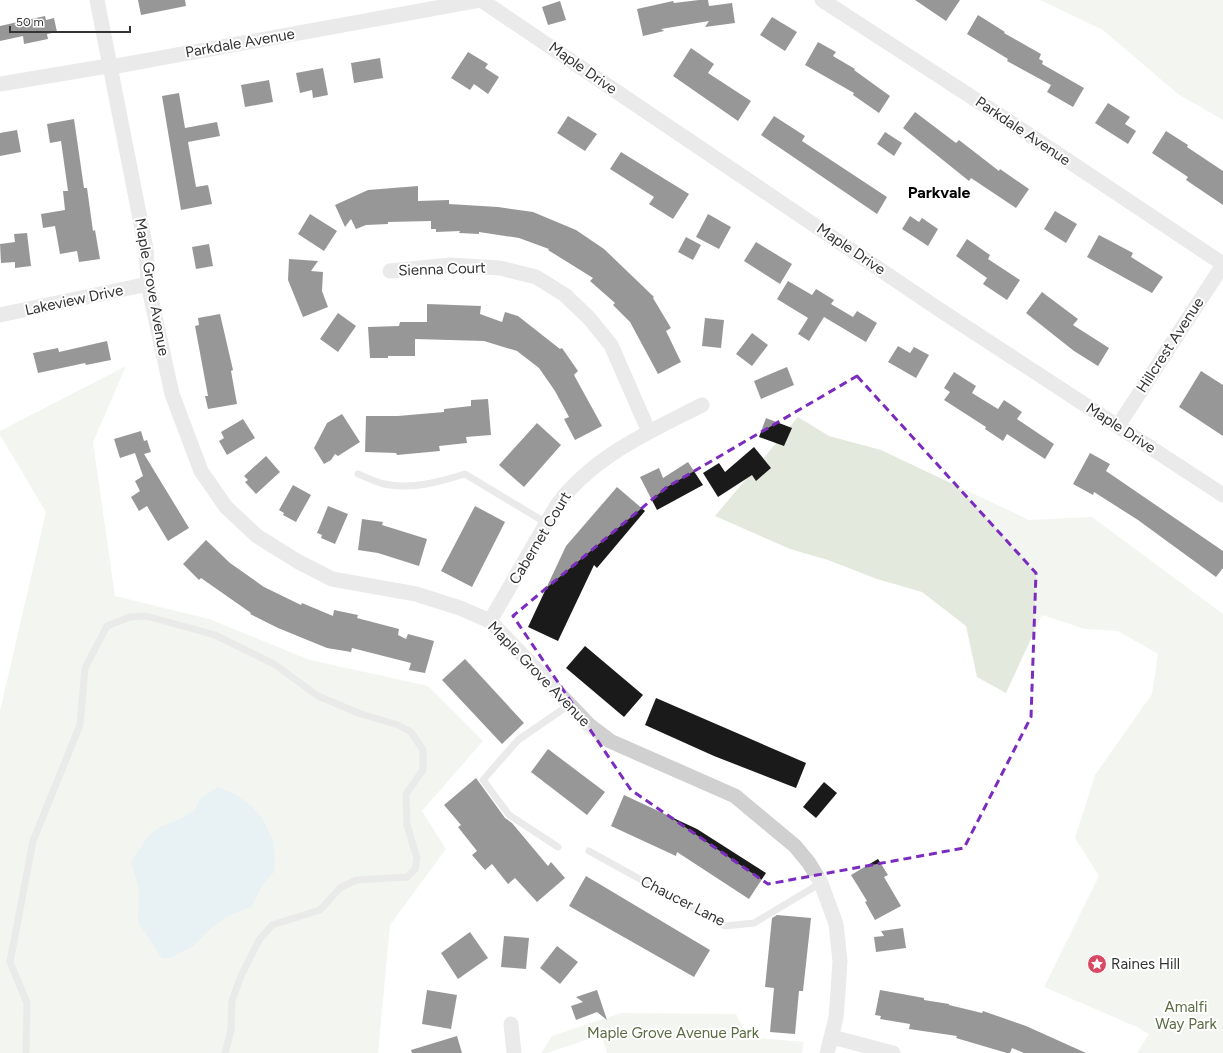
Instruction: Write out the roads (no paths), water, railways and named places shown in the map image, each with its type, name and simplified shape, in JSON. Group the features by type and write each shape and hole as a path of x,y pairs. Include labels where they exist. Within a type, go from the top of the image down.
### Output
{"street":[{"name":"Maple Grove Avenue","path":"98,0 146,249 148,284 172,394 201,471 226,507 257,536 296,561 332,578 416,594 460,608 490,621 569,705 589,725 610,742 735,796 795,846 809,863 821,883 836,924 840,962 836,1018 827,1053"},
{"name":"Parkdale Avenue","path":"0,84 108,66 111,67 480,0"},
{"name":"Maple Drive","path":"480,0 937,308 1223,495"},
{"name":"Parkdale Avenue","path":"822,0 1004,118 1223,265"},
{"name":"Hillcrest Avenue","path":"1118,426 1223,265"},
{"name":"Sienna Court","path":"390,271 451,266 500,268 536,277 565,294 589,318 611,345 649,432"},
{"name":"Lakeview Drive","path":"0,315 148,284"},
{"name":"Cabernet Court","path":"490,621 544,527 568,489 591,468 632,440 702,405"},
{"path":"511,1024 514,1053"},
{"path":"832,1036 892,1053"}],"lane":[{"path":"358,474 384,484 411,486 442,481 465,474 543,521 544,527"},
{"path":"26,1053 27,1003 10,962 33,841 80,725 85,668 107,626 130,617 146,616 221,638 274,664 318,696 361,714 398,725 412,732 423,750 422,770 406,794 407,825 417,858 415,869 407,876 356,880 340,888 320,910 272,925 259,940 241,976 232,1001 230,1030 224,1053"},
{"path":"558,847 509,815 483,780 518,740 569,705"},
{"name":"Chaucer Lane","path":"589,851 725,926 754,923 821,883"}],"place":[{"name":"Raines Hill","path":"1097,964"}],"district":[{"name":"Parkvale","path":"939,192"}],"park label":[{"name":"Amalfi Way Park","path":"1186,1016"},
{"name":"Maple Grove Avenue Park","path":"673,1033"}]}
